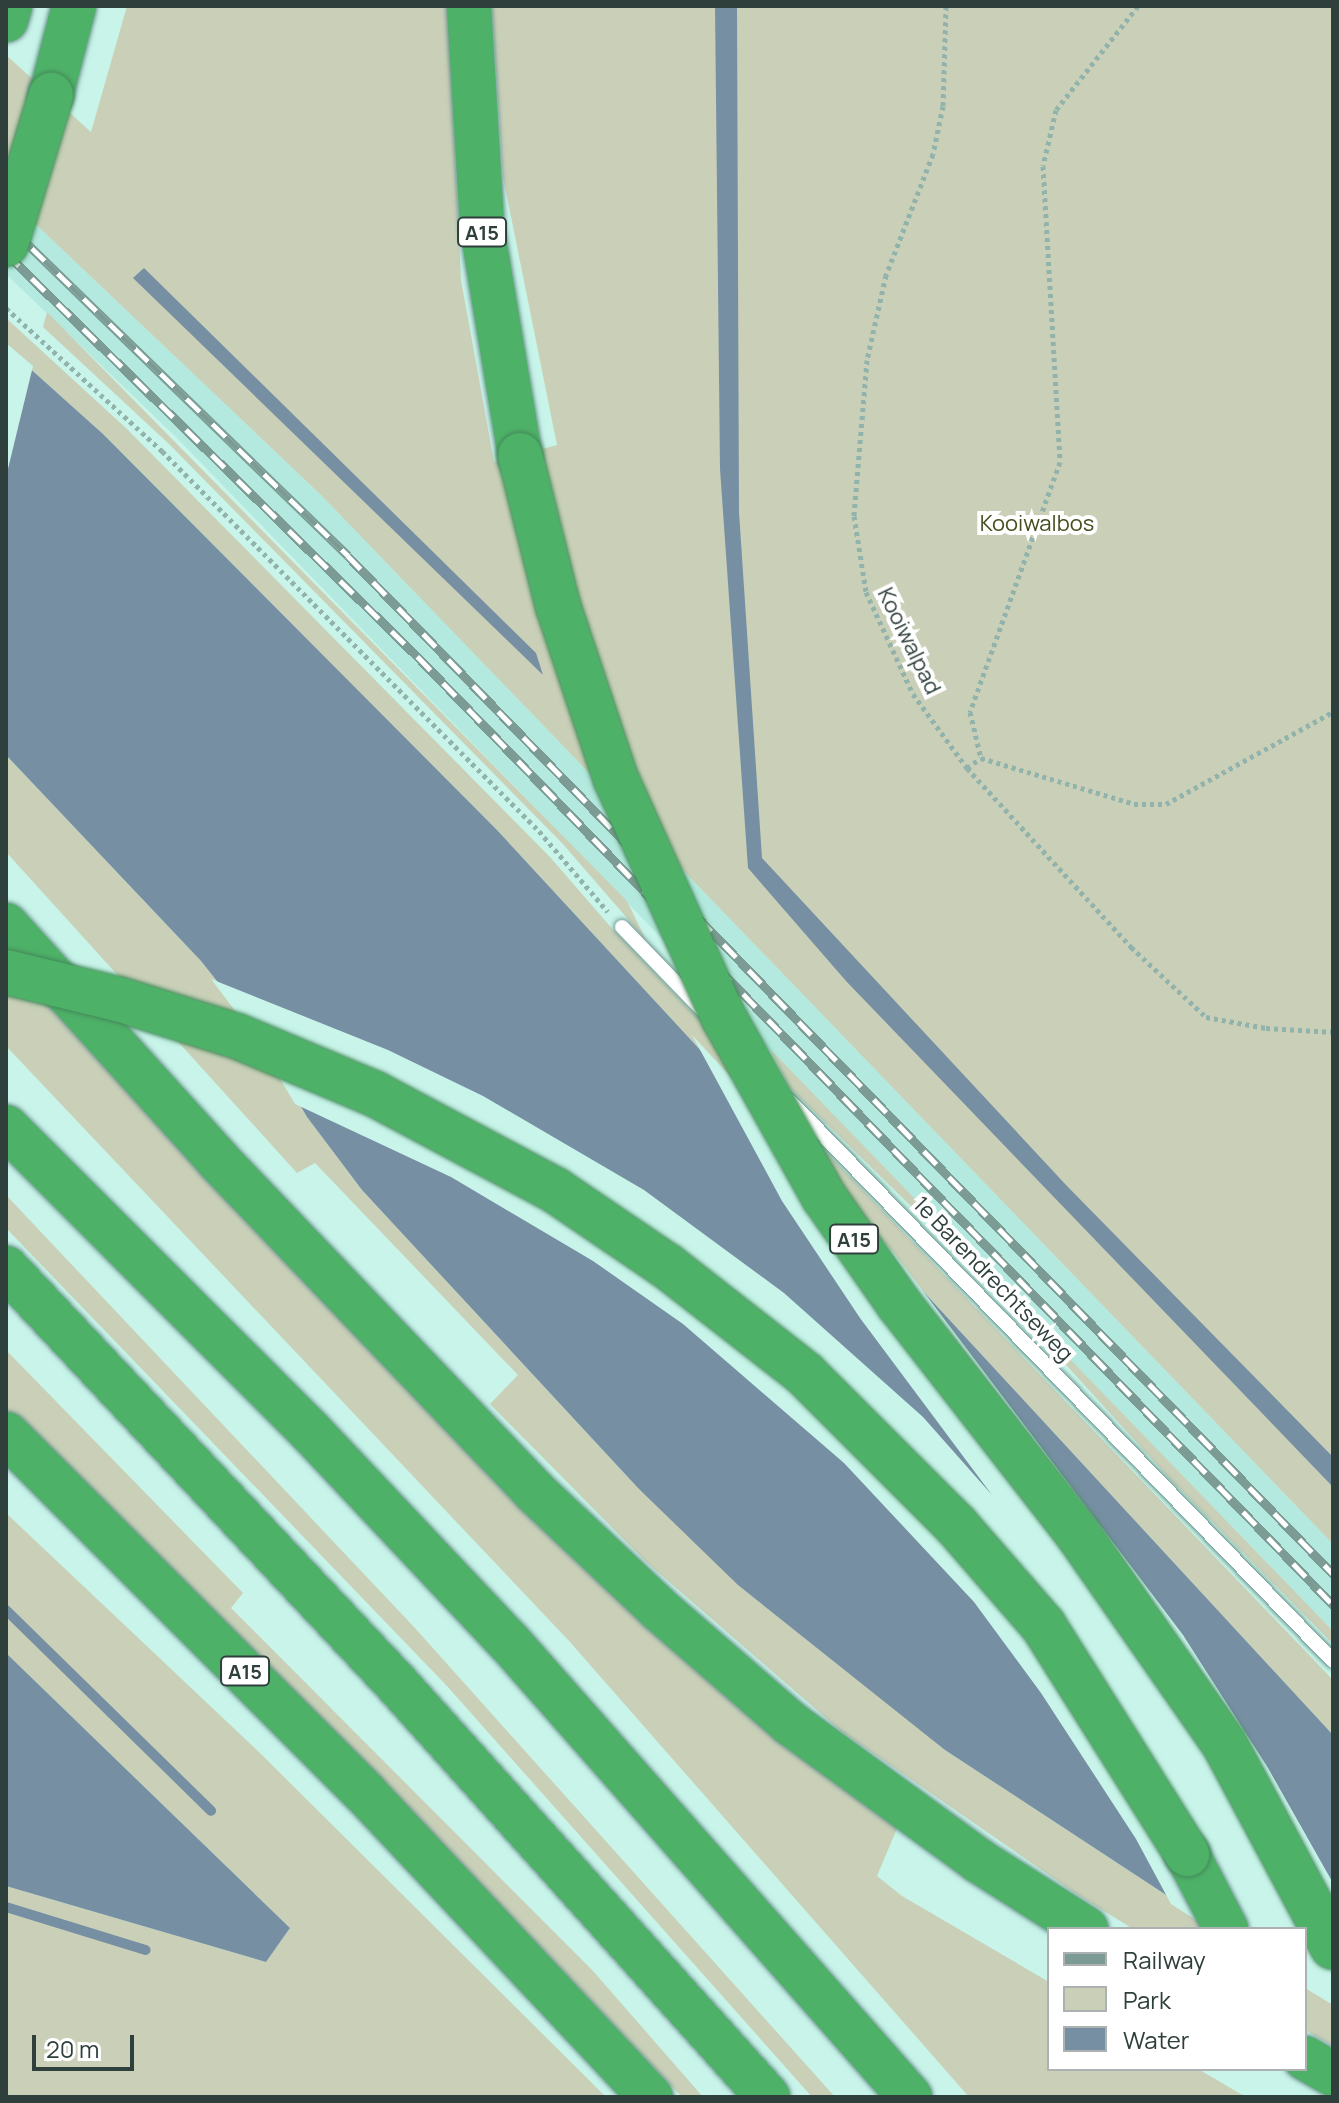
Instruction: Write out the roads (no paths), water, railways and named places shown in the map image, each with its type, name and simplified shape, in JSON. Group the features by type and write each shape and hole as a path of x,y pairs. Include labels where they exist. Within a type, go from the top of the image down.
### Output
{"highway":[{"path":"6,20 10,6"},
{"path":"6,244 74,6"},
{"name":"A15","path":"469,6 482,228 520,455 558,606 616,779 724,1018 824,1197 899,1304 1078,1534 1224,1743 1333,1947"},
{"path":"6,925 304,1250 534,1491 659,1609 790,1723 979,1861 1083,1927"},
{"path":"6,972 118,999 237,1036 375,1094 555,1190 667,1266 805,1374 884,1448 1043,1625 1119,1740 1225,1927"},
{"path":"6,1127 311,1432 499,1631 910,2097"},
{"path":"6,1268 397,1684 768,2097"},
{"name":"A15","path":"6,1434 366,1794 651,2097"},
{"path":"1307,2059 1333,2074"},
{"path":"1301,2071 1314,2097"}],"lane":[{"name":"1e Barendrechtseweg","path":"622,927 1333,1661"}],"water":[{"path":"715,6 737,6 739,512 762,858 1066,1185 1333,1457 1333,1487 846,981 748,868 720,469"},
{"path":"144,268 536,653 543,675 133,278"},
{"path":"6,347 103,434 497,830 1333,1735 1333,2001 1307,1927 1215,1927 945,1750 738,1585 638,1488 362,1190 307,1117 259,1034 201,961 6,755"},
{"path":"6,1653 290,1928 266,1962 6,1886"}],"waterway":[{"path":"6,1610 211,1811"},
{"path":"6,1907 146,1950"}],"railway":[{"path":"6,223 348,556 1333,1574"},
{"path":"6,253 418,657 1333,1605"}],"park label":[{"name":"Kooiwalbos","path":"1037,524"}]}
